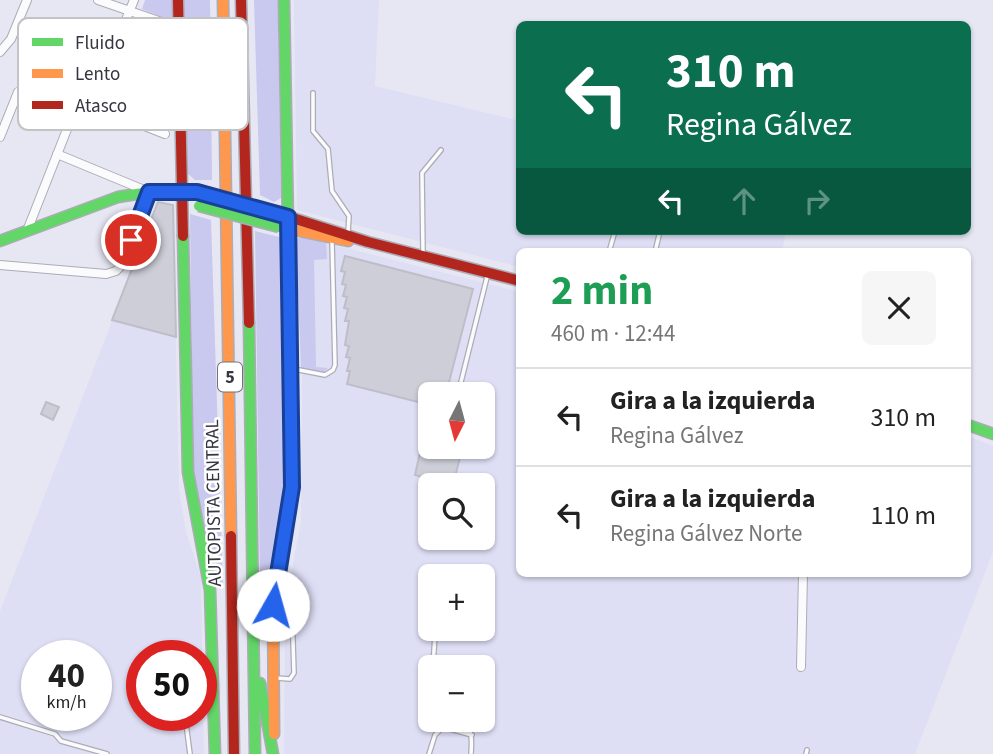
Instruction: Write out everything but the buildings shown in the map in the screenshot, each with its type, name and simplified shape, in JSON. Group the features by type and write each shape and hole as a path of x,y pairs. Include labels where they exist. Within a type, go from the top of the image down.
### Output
{"main road":[{"path":"178,0 179,18"},
{"name":"AUTOPISTA CENTRAL","path":"223,0 223,18"},
{"name":"AUTOPISTA CENTRAL","path":"241,0 241,18"},
{"path":"274,754 273,605 292,487 292,369 283,222 284,0"},
{"path":"180,130 188,472 210,590 215,754"},
{"name":"AUTOPISTA CENTRAL","path":"225,130 234,754"},
{"name":"AUTOPISTA CENTRAL","path":"244,130 255,754"},
{"path":"0,241 118,197 149,192 197,192 331,238 368,242"},
{"path":"181,193 199,206 348,235 516,280"},
{"path":"971,426 993,434"},
{"path":"252,639 274,754"}],"street":[{"path":"20,18 27,0"},
{"path":"98,0 148,18"},
{"path":"127,18 134,0"},
{"path":"0,52 11,39 18,22"},
{"path":"0,137 18,92"},
{"path":"27,231 67,130"},
{"path":"155,130 165,134"},
{"path":"0,265 106,274 119,268 124,261 149,192 57,154"},
{"path":"801,667 803,577"}],"lane":[{"path":"313,93 313,131 328,149 332,191 349,216 348,235"},
{"path":"424,256 422,173 441,150"},
{"path":"292,369 325,374 333,370 335,365 331,238"},
{"path":"461,382 488,273"},
{"path":"273,605 292,610 294,673 290,679 274,678"},
{"path":"0,717 55,734 61,741 107,754"},
{"path":"429,754 435,735 443,727 472,735"},
{"path":"187,731 190,754"},
{"path":"471,732 471,754"}],"shaded area":[{"path":"145,0 172,0 172,18 164,18 142,9"},
{"path":"184,0 210,0 210,18 184,18"},
{"path":"254,0 278,0 281,198 274,202 260,195"},
{"path":"294,0 379,0 375,86 516,120 516,235 785,235 783,248 516,248 516,266 297,210"},
{"path":"187,130 211,130 212,180 195,180 188,174"},
{"path":"158,202 173,205 179,490 186,532 201,577 202,640 126,640 126,731 204,731 204,754 0,754 0,611"},
{"path":"190,214 211,220 223,587 216,587 193,471"},
{"path":"255,231 283,238 289,452 284,505 270,587 260,587"},
{"path":"303,237 516,291 516,577 971,577 971,437 993,446 993,552 915,754 284,754 285,625 301,521 302,378 298,238"},
{"path":"303,237 326,243 327,259 314,260 316,367 328,368 324,372 301,368 296,241"}],"traffic: fast":[{"path":"284,0 289,281"},
{"path":"0,241 118,197 149,192 197,192"},
{"path":"197,192 277,213"},
{"path":"199,206 279,227"},
{"path":"183,236 188,472 210,590 215,754"},
{"path":"249,323 255,754"},
{"path":"971,426 993,434"},
{"path":"260,683 273,754"}],"traffic: slow":[{"path":"223,0 223,18"},
{"path":"225,130 231,536"},
{"path":"285,228 348,241"},
{"path":"274,734 273,605 292,487 289,281"}],"traffic: jam":[{"path":"178,0 178,18"},
{"path":"241,0 241,18"},
{"path":"181,130 183,236"},
{"path":"244,130 249,323"},
{"path":"283,215 368,242 516,280"},
{"path":"231,536 234,754"}],"route":[{"path":"131,240 149,192 197,192 288,217 292,487 273,605"}]}
